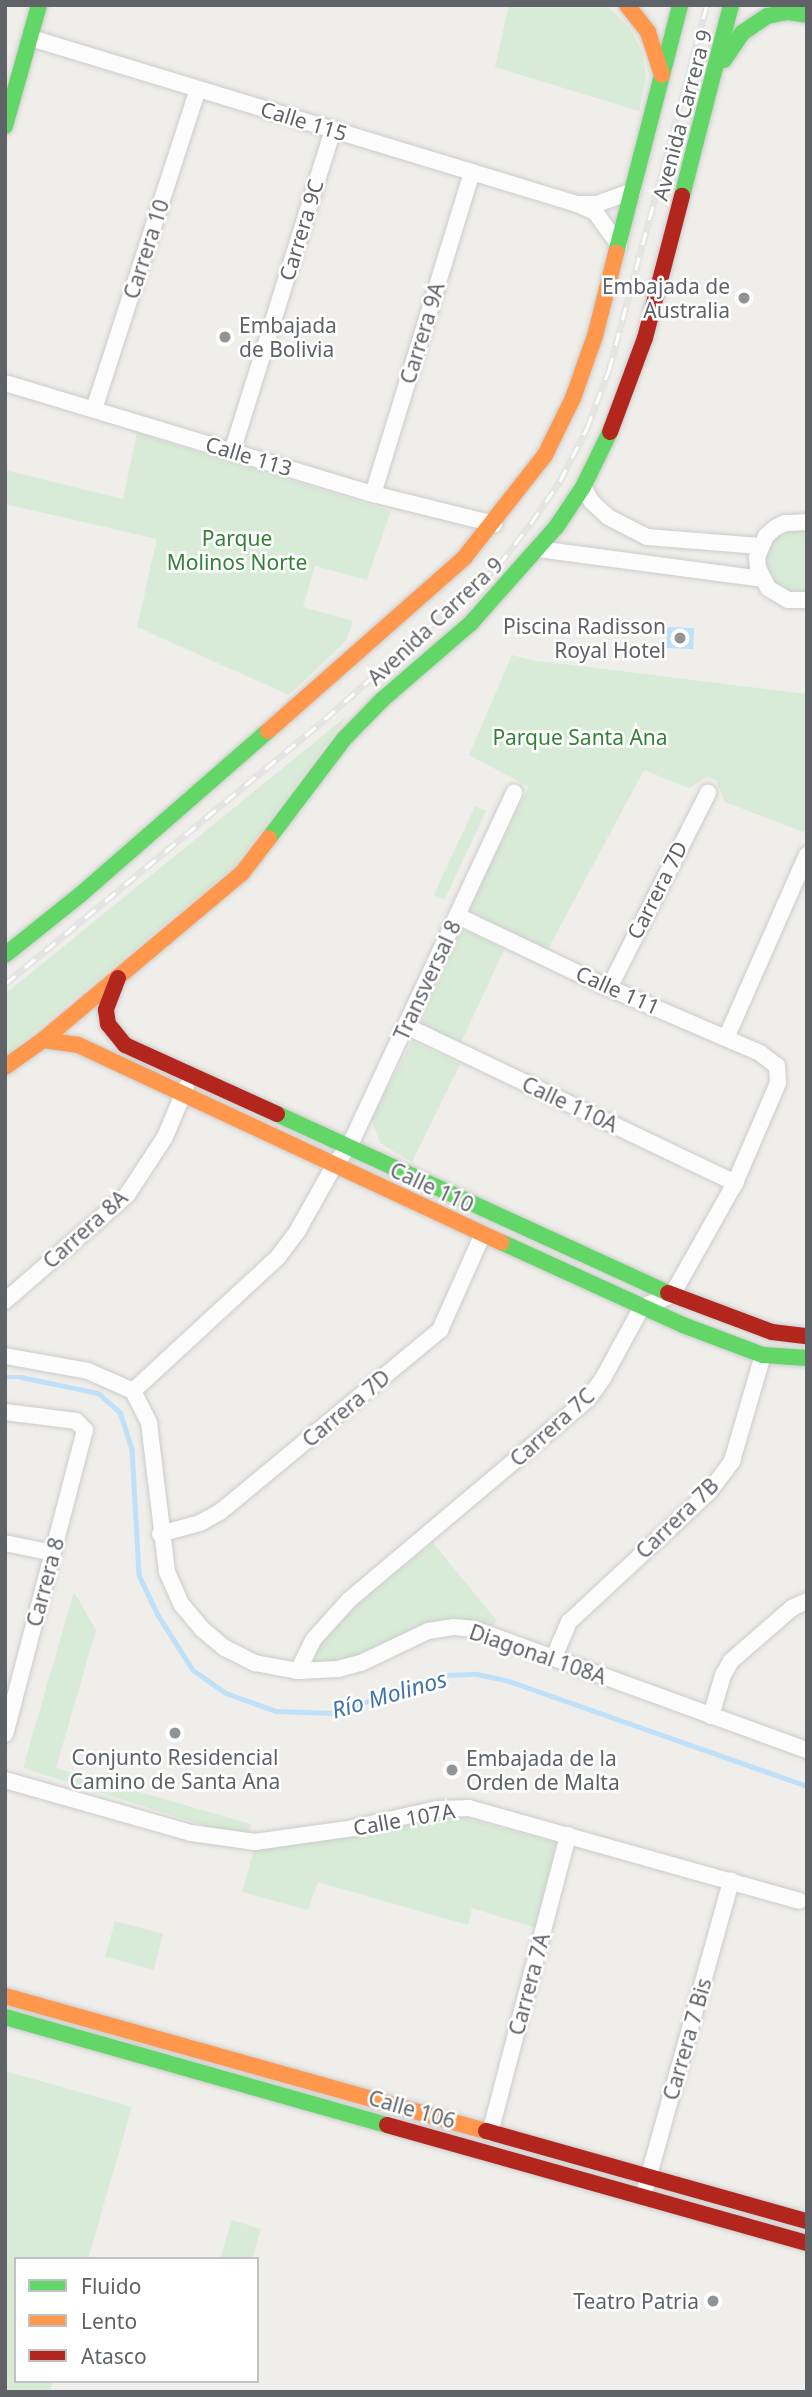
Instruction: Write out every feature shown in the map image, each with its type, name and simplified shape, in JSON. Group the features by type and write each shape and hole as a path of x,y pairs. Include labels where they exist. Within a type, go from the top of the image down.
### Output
{"main road":[{"path":"5,126 39,5"},
{"path":"627,5 648,32 662,76"},
{"name":"Avenida Carrera 9","path":"5,955 80,895 379,636 464,558 494,524 545,455 573,398 620,245 680,5"},
{"name":"Avenida Carrera 9","path":"5,1067 43,1040 242,873 351,732 471,623 538,549 583,486 608,437 645,338 732,5"},
{"path":"713,79 734,43 754,24 777,13 807,15"},
{"name":"Calle 110","path":"118,978 106,1007 108,1024 125,1045 672,1294 772,1332 807,1336"},
{"name":"Calle 110","path":"43,1040 78,1045 182,1096 642,1307 763,1355 807,1359"},
{"name":"Calle 106","path":"5,1996 807,2221"},
{"name":"Calle 106","path":"5,2017 807,2243"}],"street":[{"name":"Calle 115","path":"31,38 577,204 595,212 620,245"},
{"name":"Carrera 10","path":"93,409 198,89"},
{"name":"Carrera 9C","path":"232,452 332,130"},
{"name":"Carrera 9A","path":"373,494 472,172"},
{"name":"Calle 115","path":"577,204 597,204 633,191"},
{"name":"Calle 113","path":"5,383 373,494 494,524"},
{"path":"583,486 592,502 608,517 647,537 760,546"},
{"path":"807,522 785,523 775,528 760,546 757,557 761,579 777,596 788,600 807,600"},
{"path":"538,549 761,579"},
{"name":"Transversal 8","path":"335,1164 349,1147 514,793"},
{"name":"Carrera 7D","path":"608,988 708,793"},
{"path":"727,1036 807,855"},
{"name":"Calle 111","path":"457,916 608,988 727,1036 778,1066 778,1083 735,1183"},
{"name":"Calle 110A","path":"406,1026 735,1183"},
{"name":"Carrera 8A","path":"5,1301 127,1195 165,1137 191,1074"},
{"path":"6,1355 88,1371 133,1391 278,1257 298,1230 335,1164"},
{"path":"642,1307 672,1294 735,1183"},
{"name":"Carrera 7D","path":"160,1534 200,1523 220,1512 440,1330 483,1234"},
{"name":"Carrera 7C","path":"298,1671 313,1640 349,1600 588,1399 603,1380 642,1307"},
{"name":"Carrera 7B","path":"554,1657 569,1622 709,1492 732,1461 763,1355"},
{"name":"Diagonal 108A","path":"133,1391 149,1423 160,1534 167,1572 182,1605 202,1629 225,1648 255,1663 298,1671 338,1669 361,1663 406,1640 453,1627 495,1635 807,1751"},
{"name":"Carrera 8","path":"5,1412 76,1421 85,1430 52,1553 11,1687 5,1734"},
{"path":"5,1543 52,1553"},
{"path":"711,1716 723,1675 731,1661 792,1608 807,1601"},
{"name":"Calle 107A","path":"5,1780 191,1833 255,1843 353,1828 437,1809 469,1808 799,1902"},
{"name":"Carrera 7A","path":"490,2133 568,1835"},
{"name":"Carrera 7 Bis","path":"643,2196 731,1881"}],"green space":[{"path":"509,5 606,5 629,27 642,51 646,77 639,111 495,67"},
{"name":"Parque Molinos Norte","path":"137,433 391,511 367,580 315,566 303,607 353,621 346,641 289,695 137,627 157,539 5,504 5,470 123,499"},
{"path":"793,529 807,531 807,590 795,593 775,585 765,567 764,556 774,538"},
{"name":"Parque Santa Ana","path":"512,655 531,660 807,694 807,828 803,832 725,802 716,780 707,777 689,788 644,770 547,951 468,911 529,787 469,755"},
{"path":"347,716 234,867 5,1056 5,994"},
{"path":"475,806 486,811 445,900 434,895"},
{"path":"462,929 505,949 460,1044 418,1024"},
{"path":"412,1041 460,1064 412,1162 381,1144 371,1120"},
{"path":"433,1543 497,1621 490,1628 456,1621 359,1658 312,1668 316,1651 328,1632 381,1584"},
{"path":"74,1592 96,1630 56,1768 251,1824 247,1839 23,1768"},
{"path":"458,1816 557,1843 536,1928 472,1908 468,1925 318,1882 308,1910 242,1892 254,1849"},
{"path":"115,1921 163,1934 154,1970 105,1957"},
{"path":"5,2071 132,2107 89,2257 14,2257 14,2383 52,2383 50,2392 5,2392"},
{"path":"232,2220 261,2229 253,2257 221,2257"}],"water":[{"name":"Piscina Radisson Royal Hotel","path":"667,627 694,628 693,649 666,648"}],"waterway":[{"name":"Río Molinos","path":"5,1377 21,1377 98,1393 120,1412 132,1449 139,1575 158,1615 193,1670 226,1693 276,1711 334,1713 444,1675 477,1674 509,1681 807,1786"}],"railway":[{"path":"5,984 325,719 499,565 531,523 560,481 587,428 609,370 707,5"}],"traffic: fast":[{"path":"5,126 39,5"},
{"path":"616,253 680,5"},
{"path":"682,196 731,5"},
{"path":"724,60 742,33 767,16 788,12 807,15"},
{"path":"269,838 344,739 383,699 471,623 557,526 583,487 610,432"},
{"path":"5,955 80,895 268,731"},
{"path":"277,1114 668,1293"},
{"path":"501,1242 683,1325 763,1355 807,1358"},
{"path":"5,2017 387,2125"}],"traffic: slow":[{"path":"627,5 648,32 662,75"},
{"path":"268,731 464,558 545,455 573,398 595,336 616,253"},
{"path":"5,1067 43,1040 242,873 269,838"},
{"path":"43,1040 78,1045 501,1242"},
{"path":"5,1996 486,2131"}],"traffic: jam":[{"path":"610,432 645,338 682,196"},
{"path":"118,978 106,1010 108,1024 125,1045 277,1114"},
{"path":"668,1293 772,1332 807,1336"},
{"path":"387,2125 807,2243"},
{"path":"486,2131 807,2221"}],"place":[{"name":"Embajada de Australia","path":"744,298"},
{"name":"Embajada de Bolivia","path":"225,337"},
{"name":"Piscina Radisson Royal Hotel","path":"680,638"},
{"name":"Conjunto Residencial Camino de Santa Ana","path":"175,1733"},
{"name":"Embajada de la Orden de Malta","path":"452,1770"},
{"name":"Teatro Patria","path":"713,2301"}]}
